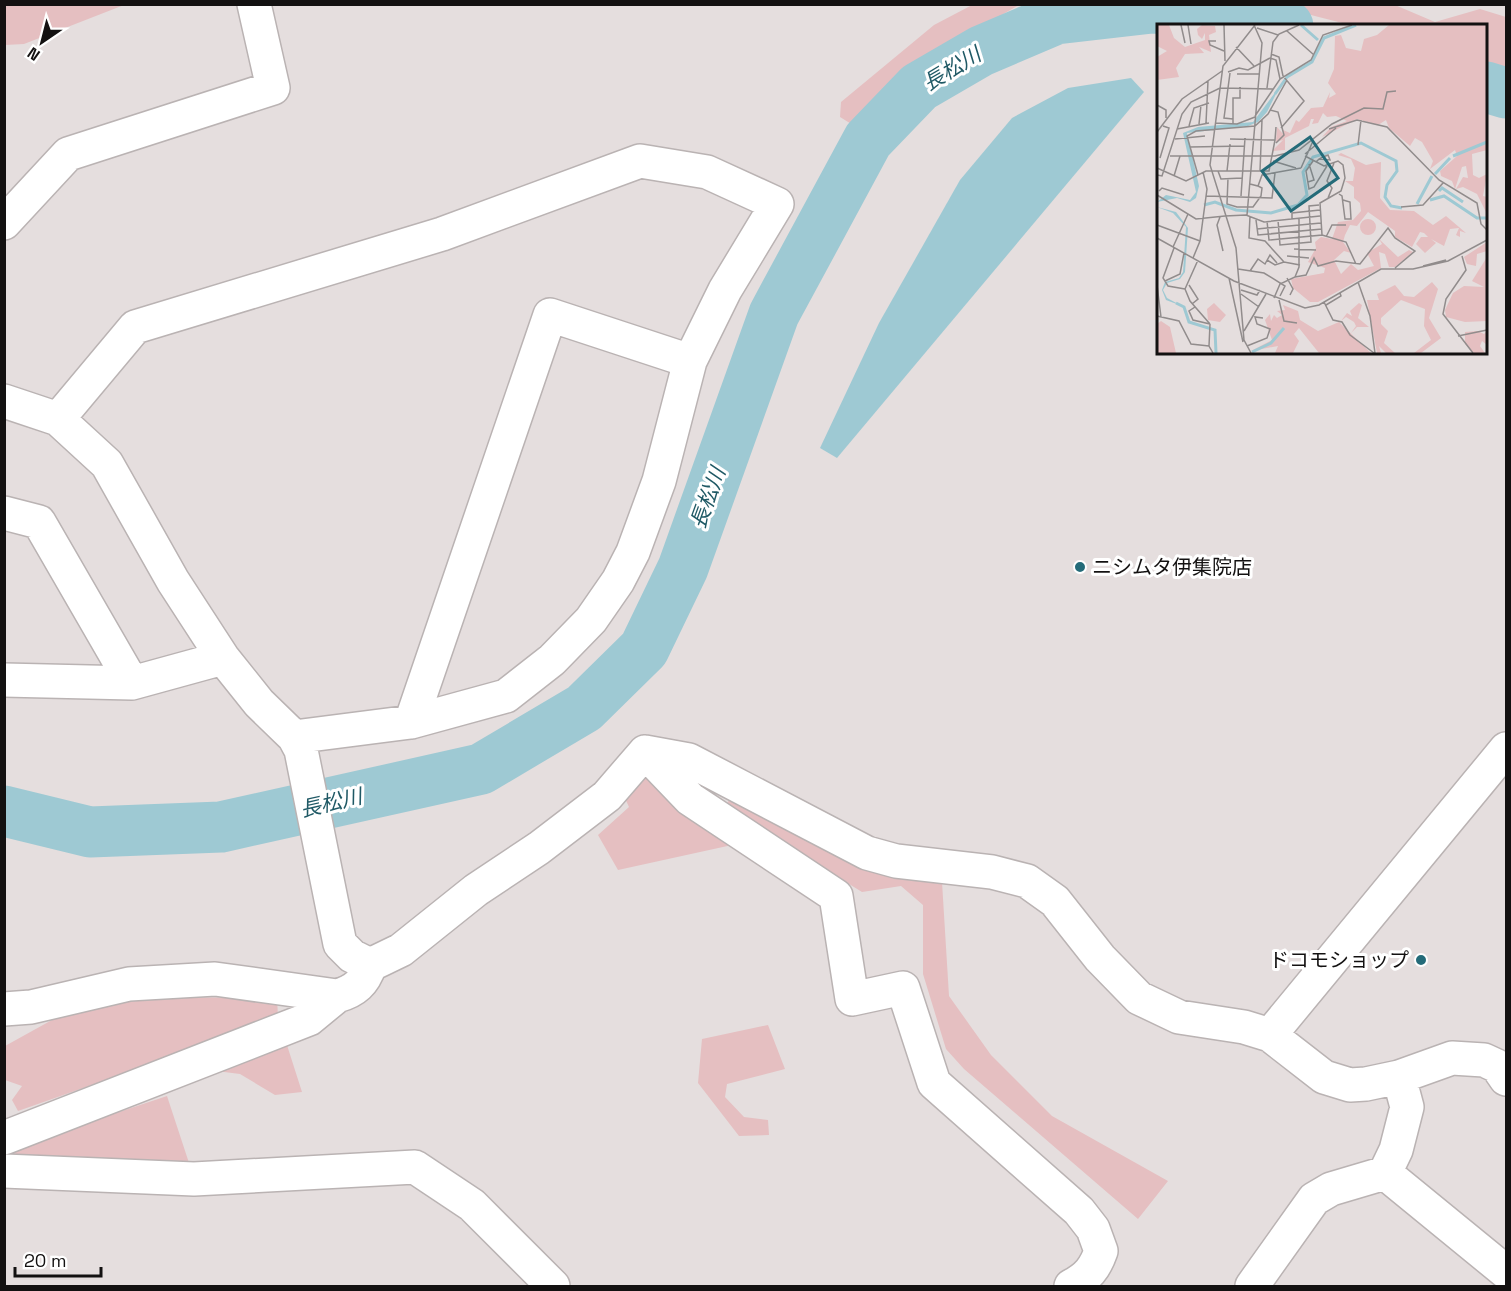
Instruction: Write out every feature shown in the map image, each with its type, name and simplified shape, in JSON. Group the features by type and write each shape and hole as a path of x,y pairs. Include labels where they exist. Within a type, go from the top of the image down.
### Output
{"street":[{"path":"4,223 68,154 273,88 254,4"},
{"path":"58,419 135,327 442,234 640,161 707,172 777,204 725,290 690,361 659,481 633,552 618,581 591,620 552,660 506,696 411,722 298,744"},
{"path":"411,722 550,315 690,361"},
{"path":"4,401 58,419 107,464 173,581 223,658 298,744 323,851 340,944 352,956 370,965"},
{"path":"4,513 39,522 132,683"},
{"path":"4,680 132,683 223,658"},
{"path":"1270,1035 1506,749"},
{"path":"645,752 690,760 867,853 896,861 992,872 1028,881 1055,901 1100,958 1139,998 1179,1017 1244,1027 1270,1035 1324,1077 1350,1085 1399,1077 1452,1058 1484,1060 1497,1066 1506,1079"},
{"path":"4,1138 309,1019 337,996 356,988 370,965 401,950 476,890 539,848 607,796 645,752"},
{"path":"645,752 690,799 836,896 852,999 903,988 934,1083 1079,1211 1092,1229 1101,1251 1095,1267 1084,1280 1071,1287"},
{"path":"4,1009 31,1007 129,984 215,979 337,996"},
{"path":"1252,1287 1314,1199 1331,1189 1385,1173 1396,1150 1407,1107 1399,1077"},
{"path":"4,1171 194,1179 415,1167 472,1205 553,1287"},
{"path":"1385,1173 1506,1272"}],"shaded area":[{"path":"974,4 1019,5 962,38 890,94 861,130 840,117 841,102 934,25"},
{"path":"4,5 124,5 24,44 5,45"},
{"path":"1272,5 1395,5 1435,22 1480,9 1506,17 1506,76 1487,69 1487,24 1346,24"},
{"path":"645,766 732,845 618,870 598,835 629,807 623,794"},
{"path":"732,795 942,882 949,996 991,1055 1052,1116 1168,1181 1138,1219 964,1069 946,1049 923,974 923,905 901,886 862,892 725,807"},
{"path":"129,997 277,998 278,1017 302,1092 275,1095 240,1074 154,1063 18,1111 12,1100 22,1086 5,1080 5,1046 52,1020"},
{"path":"768,1025 785,1069 727,1084 725,1097 744,1117 768,1120 769,1135 739,1136 698,1083 702,1039"},
{"path":"167,1096 190,1166 5,1160 5,1150"}],"water":[{"path":"1131,78 1144,92 837,458 820,448 879,323 960,180 1012,118 1068,88"}],"waterway":[{"name":"長松川","path":"4,811 90,832 221,827 481,769 584,708 644,649 683,568 774,314 868,140 919,87 981,51 1056,19 1152,8 1251,14 1282,24"},
{"name":"長松川","path":"1487,87 1506,93"}],"place":[{"name":"ニシムタ伊集院店","path":"1080,567"},
{"name":"ドコモショップ","path":"1421,960"}]}
